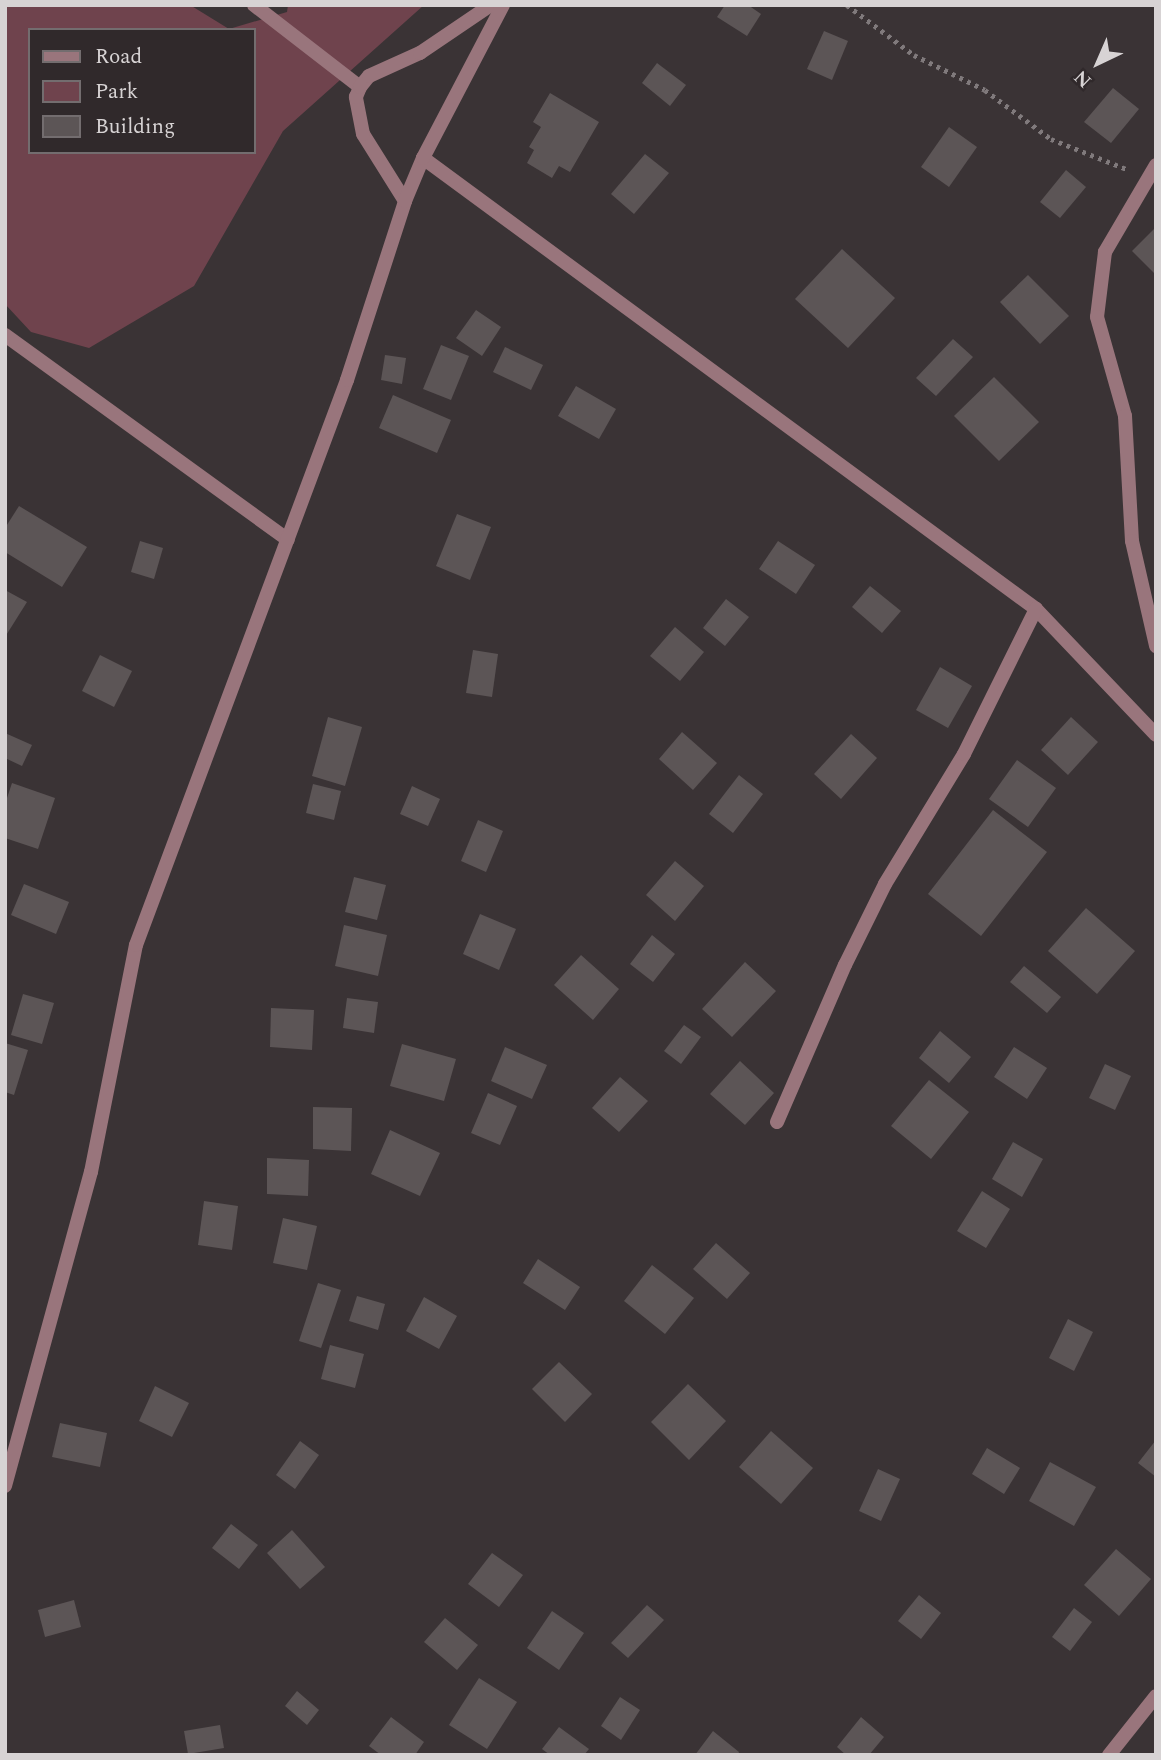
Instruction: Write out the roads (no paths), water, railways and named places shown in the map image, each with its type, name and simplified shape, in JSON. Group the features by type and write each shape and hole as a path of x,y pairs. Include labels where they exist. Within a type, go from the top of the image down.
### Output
{"street":[{"path":"254,5 360,87"},
{"path":"405,201 363,135 356,97 360,87 369,76 420,53 491,5"},
{"path":"5,1486 90,1172 136,945 347,380 405,201 423,159 503,5"},
{"path":"423,159 1036,609 1156,735"},
{"path":"1152,172 1105,251 1097,317 1125,416 1132,541 1156,646"},
{"path":"5,335 288,540"},
{"path":"777,1122 845,965 885,884 964,754 1036,609"},
{"path":"1109,1755 1156,1696"}]}
